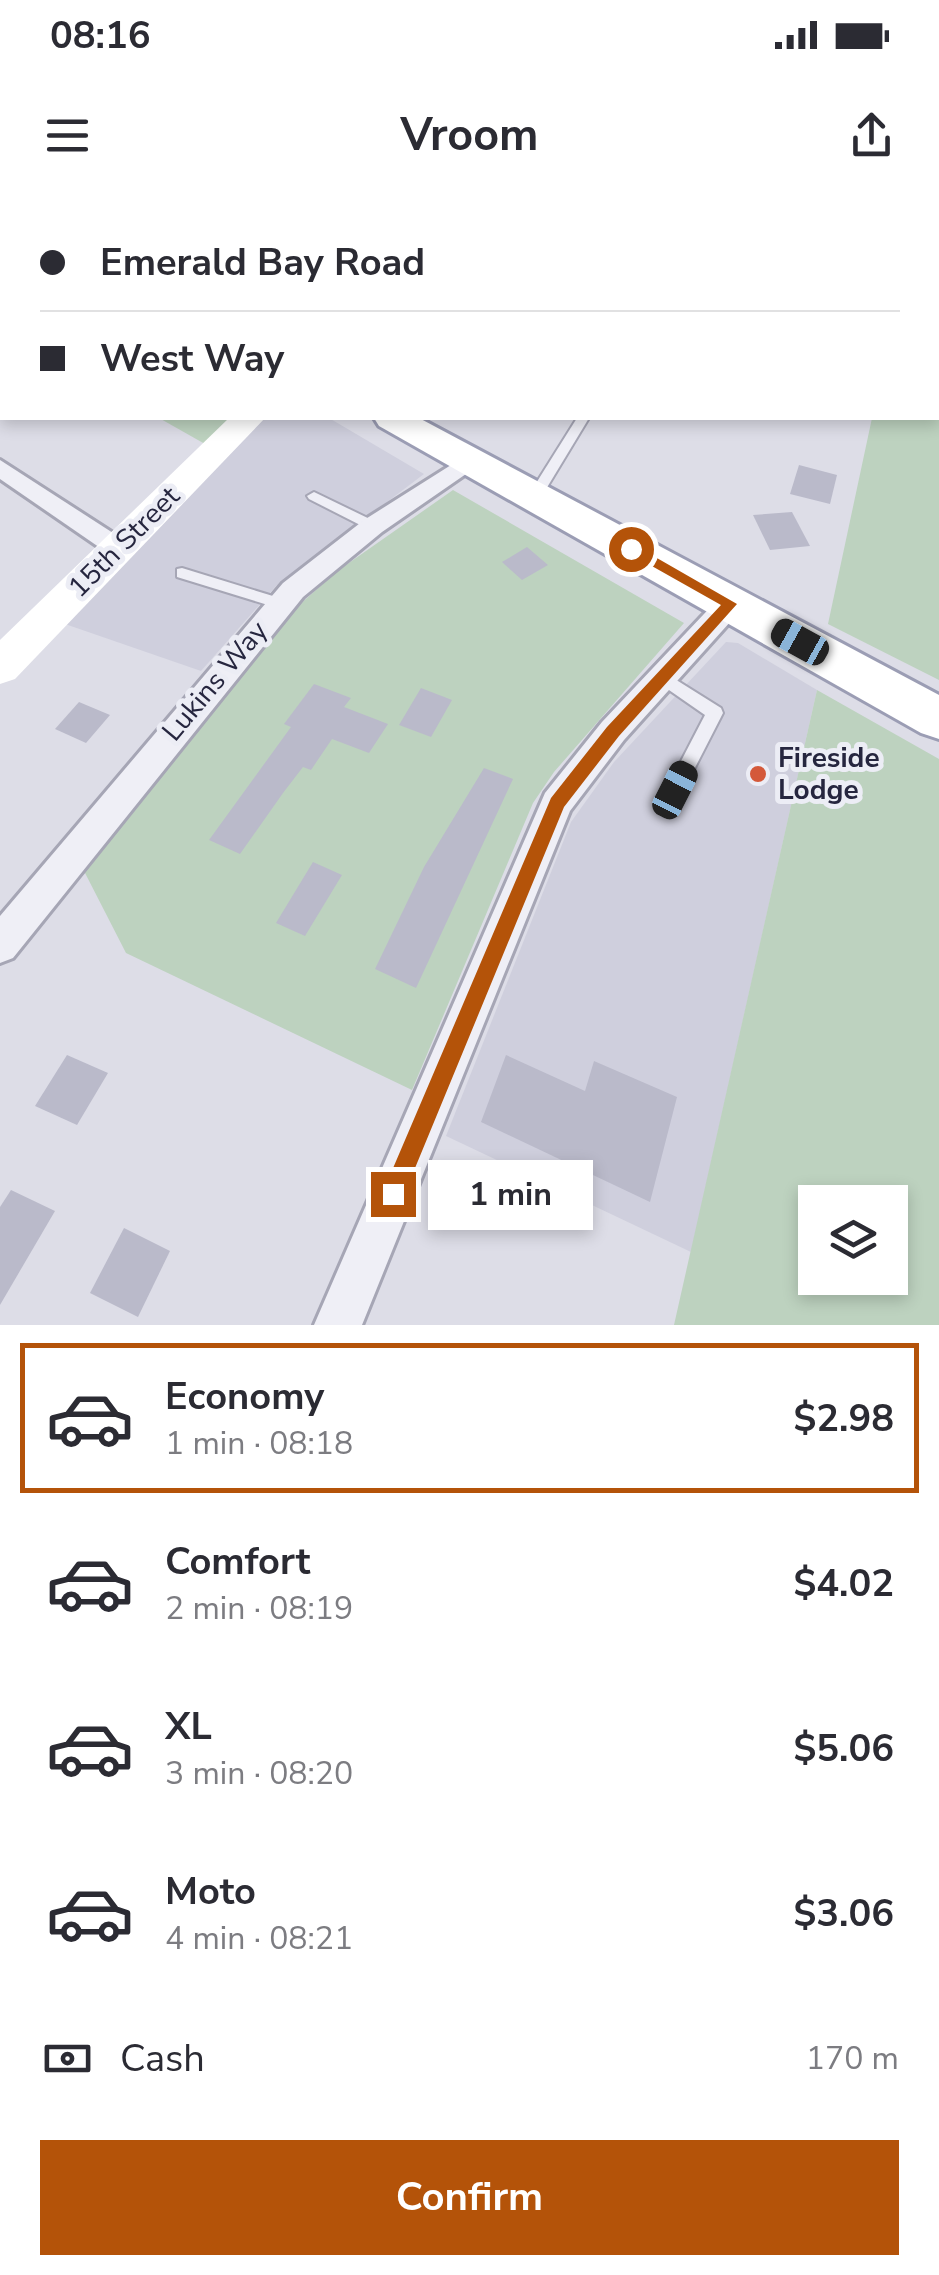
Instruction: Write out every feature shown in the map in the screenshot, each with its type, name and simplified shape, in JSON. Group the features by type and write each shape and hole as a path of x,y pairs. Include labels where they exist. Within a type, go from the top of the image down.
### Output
{"main road":[{"path":"396,420 939,719"}],"street":[{"name":"15th Street","path":"0,667 246,420"},
{"name":"Lukins Way","path":"0,945 281,604 373,526 470,460"},
{"path":"0,468 118,548"},
{"path":"338,1325 557,803 662,677 730,604"}],"lane":[{"path":"534,496 582,420"},
{"path":"314,496 373,526"},
{"path":"182,572 281,604"},
{"path":"662,677 714,713 675,790"}],"shaded area":[{"path":"263,420 332,420 424,474 276,586 201,671 65,624"},
{"path":"726,642 738,643 817,690 691,1252 446,1136 571,822 614,762"}],"green space":[{"path":"163,420 230,420 205,444"},
{"path":"872,420 939,420 939,680 828,624"},
{"path":"453,490 684,623 554,772 533,803 412,1090 126,953 84,871 298,606 336,572"},
{"path":"817,690 939,759 939,1325 674,1325"}],"building":[{"path":"799,465 837,475 830,504 790,494"},
{"path":"792,512 810,546 770,550 753,515"},
{"path":"527,547 548,565 522,580 502,562"},
{"path":"314,684 351,698 344,707 388,724 369,753 332,739 311,770 303,767 240,854 209,840 291,727 284,724"},
{"path":"421,688 452,700 431,737 399,725"},
{"path":"79,702 110,715 86,743 55,729"},
{"path":"484,768 513,779 416,988 375,969 424,867"},
{"path":"313,862 342,875 305,936 276,923"},
{"path":"67,1055 108,1073 77,1125 35,1106"},
{"path":"506,1055 585,1091 594,1061 677,1097 650,1202 481,1122"},
{"path":"11,1190 55,1211 0,1305 0,1207"},
{"path":"124,1228 170,1251 138,1317 90,1293"}],"place":[{"name":"Fireside Lodge","path":"758,774"}],"route":[{"path":"393,1194 557,803 613,731 730,604 631,549"}]}
